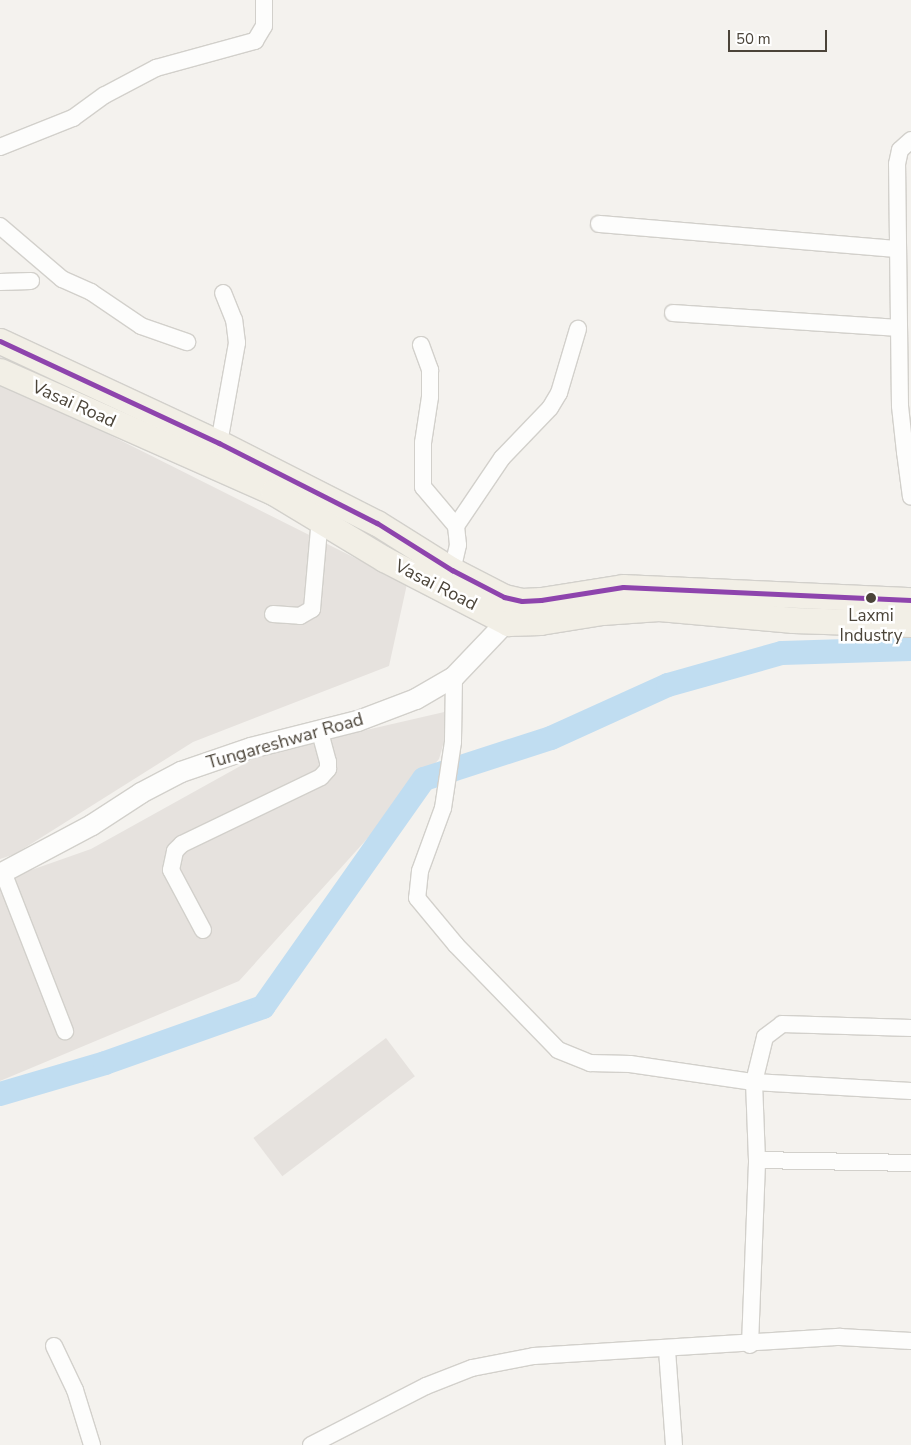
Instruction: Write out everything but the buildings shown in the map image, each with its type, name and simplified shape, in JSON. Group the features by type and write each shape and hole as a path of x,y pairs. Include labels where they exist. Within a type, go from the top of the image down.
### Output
{"main road":[{"name":"Vasai Road","path":"0,341 219,443 377,523 452,570 504,597 524,601 623,588 911,600"},
{"name":"Vasai Road","path":"0,371 212,464 320,518 384,559 508,623 540,622 602,612 659,608 793,620 911,624"}],"street":[{"path":"0,147 65,122 105,95 156,68 255,41 264,26 264,0"},
{"path":"911,140 900,150 897,164 898,250 911,497"},
{"path":"599,224 898,250"},
{"path":"0,226 62,279 91,292 141,326 187,342"},
{"path":"0,282 31,281"},
{"path":"219,443 237,343 234,320 223,293"},
{"path":"673,313 903,339"},
{"path":"456,526 502,458 550,408 558,393 578,328"},
{"path":"421,345 430,370 430,397 423,443 423,487 456,526 458,545 452,570"},
{"path":"273,614 300,616 312,610 320,518"},
{"name":"Tungareshwar Road","path":"2,873 92,825 141,793 181,772 251,748 320,732 416,699 454,677 473,655 508,623 524,601"},
{"path":"454,677 453,742 443,808 420,871 417,898 456,945 558,1050 590,1063 630,1064 754,1082 911,1091"},
{"path":"203,930 171,870 175,852 182,844 321,777 328,769 328,762 320,732"},
{"path":"2,873 65,1031"},
{"path":"750,1345 757,1160 754,1082 765,1036 782,1024 911,1028"},
{"path":"757,1160 911,1163"},
{"path":"311,1445 426,1386 472,1368 534,1356 750,1345 840,1337 911,1341"},
{"path":"54,1346 74,1390 92,1445"},
{"path":"667,1350 674,1445"}],"shaded area":[{"path":"0,380 407,584 389,666 193,742 15,854 0,859"},
{"path":"453,710 439,759 239,981 0,1081 0,881 91,849 262,754"},
{"path":"386,1038 415,1076 282,1176 253,1138"}],"waterway":[{"path":"0,1094 105,1063 263,1007 424,779 551,738 668,685 782,653 911,649"}],"transit line":[{"path":"0,341 219,443 377,523 452,570 504,597 522,601 541,600 623,587 911,600"}],"place":[{"name":"Laxmi Industry","path":"871,598"}]}
